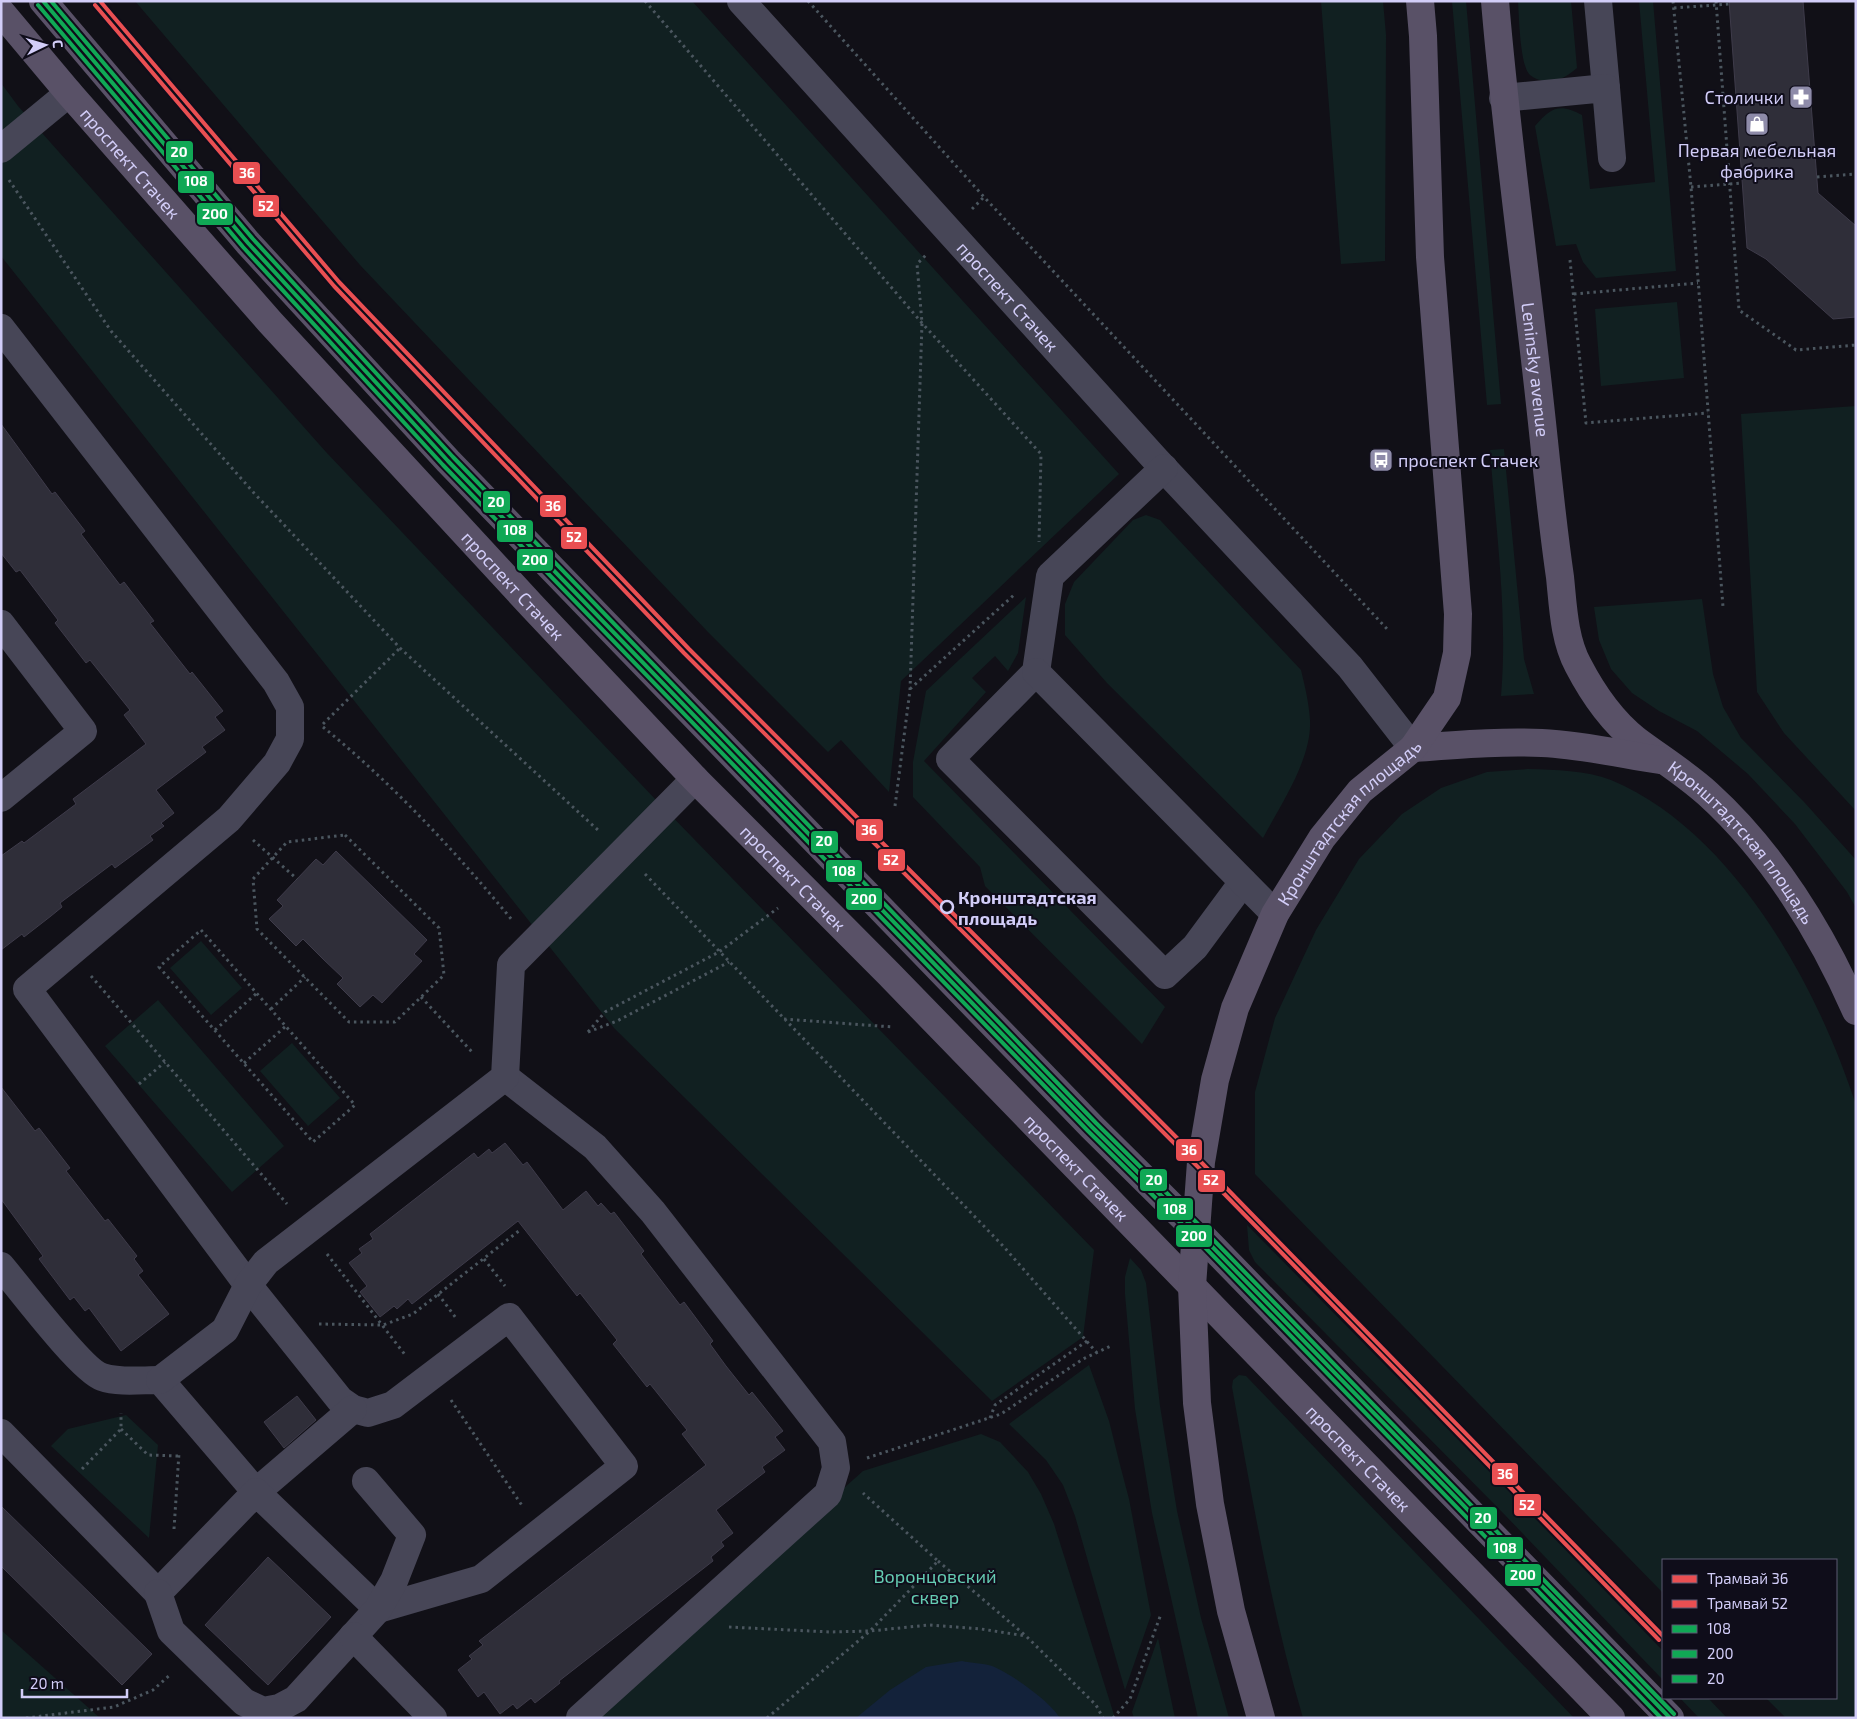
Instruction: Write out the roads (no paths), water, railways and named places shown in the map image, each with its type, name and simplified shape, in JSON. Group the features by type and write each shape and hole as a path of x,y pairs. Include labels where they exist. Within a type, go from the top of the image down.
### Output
{"main road":[{"name":"проспект Стачек","path":"43,1 248,243 448,461 1078,1113 1196,1230 1670,1718"},
{"path":"1412,748 1447,698 1456,653 1458,614 1430,257 1420,1"},
{"name":"Leninsky avenue","path":"1495,1 1503,98 1533,338 1566,630 1577,663 1598,698 1615,720 1634,738 1666,762"},
{"name":"проспект Стачек","path":"1,12 69,93 270,322 532,606 695,779 889,974 1612,1718"},
{"name":"Кронштадтская площадь","path":"1261,1718 1231,1611 1210,1504 1197,1403 1192,1286 1201,1162 1215,1080 1235,1008 1275,914 1322,838 1360,791 1412,748 1487,743 1543,743 1595,749 1666,762 1708,794 1752,838 1810,920 1856,1011"}],"street":[{"name":"проспект Стачек","path":"741,1 1164,468 1350,667 1412,748"},
{"path":"1598,1 1612,158"},
{"path":"1503,98 1606,88"},
{"path":"1,148 69,93"},
{"path":"1,328 276,682 290,707 290,739 277,763 229,819 27,989 248,1285 340,1400 353,1409 368,1413 393,1405 509,1317 624,1466 482,1579 378,1609"},
{"path":"1164,468 1050,576 1036,672 950,759 1165,975 1195,947 1243,882"},
{"path":"1,624 83,730 3,792"},
{"path":"1036,672 1275,914"},
{"path":"1,1266 82,1362 101,1377 122,1380 160,1380 225,1330 248,1285 266,1262 505,1077 511,965 695,779"},
{"path":"505,1077 595,1147 653,1212 832,1442 836,1468 828,1494 580,1718"},
{"path":"160,1380 256,1492 378,1609"},
{"path":"164,1586 256,1492 353,1409"},
{"path":"1,1433 59,1492 164,1586 171,1630 244,1702 263,1710 280,1708 296,1699 378,1609 394,1582 412,1535 366,1481"},
{"path":"353,1636 433,1718"}],"water":[{"path":"962,1661 992,1666 1009,1675 1039,1696 1060,1718 856,1718 890,1690 926,1667"}],"tram line":[{"name":"36","path":"100,1 339,282 689,649 1201,1162 1662,1635"},
{"name":"52","path":"95,5 334,286 684,653 1197,1166 1659,1640"}],"place":[{"name":"Столички","path":"1801,97"},
{"name":"Первая мебельная фабрика","path":"1757,124"},
{"name":"проспект Стачек","path":"1381,460"},
{"name":"Кронштадтская площадь","path":"947,907"}],"park label":[{"name":"Воронцовский сквер","path":"935,1586"}]}
